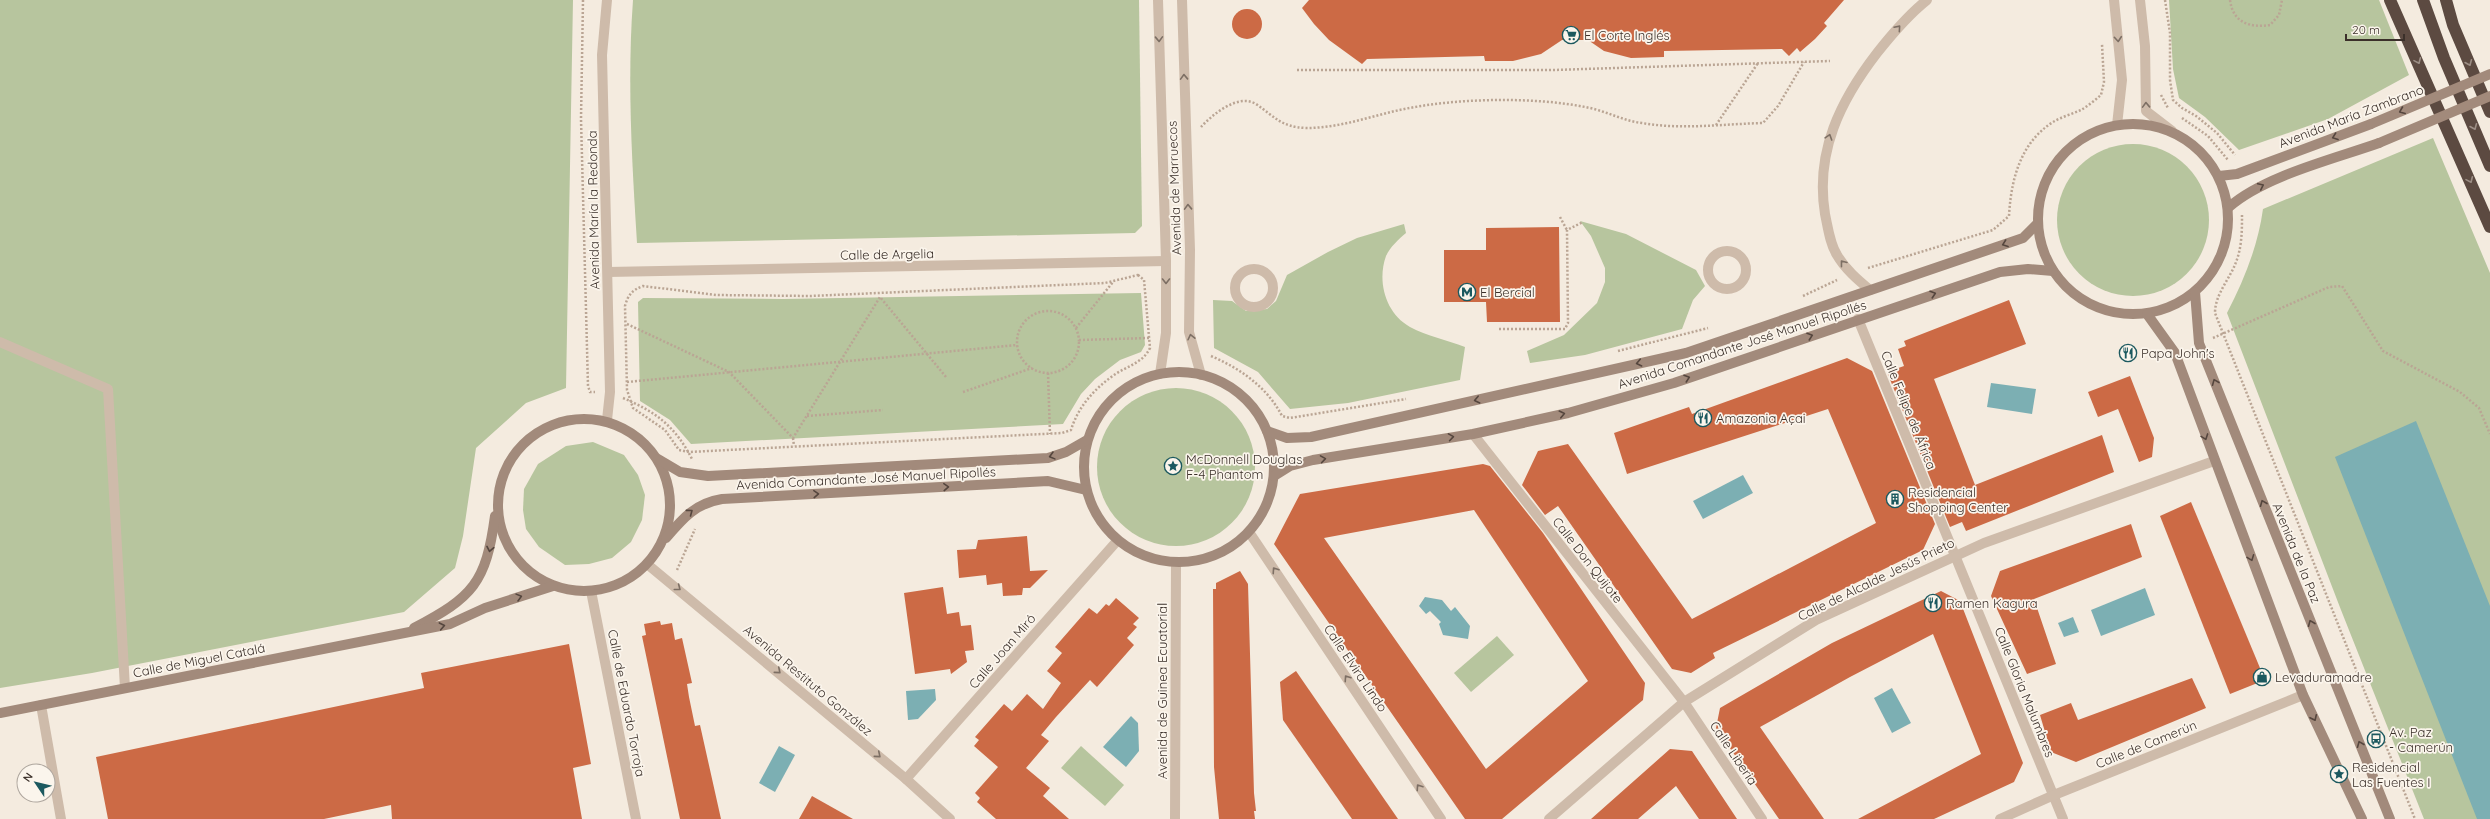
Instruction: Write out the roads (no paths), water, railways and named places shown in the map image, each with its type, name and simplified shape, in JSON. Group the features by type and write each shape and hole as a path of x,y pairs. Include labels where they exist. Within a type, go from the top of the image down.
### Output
{"highway":[{"path":"2390,0 2490,227"},
{"path":"2423,0 2444,58 2490,166"},
{"path":"2446,0 2453,26 2490,112"}],"street":[{"name":"Avenida María la Redonda","path":"607,0 602,55 610,392 607,420"},
{"name":"Avenida de Marruecos","path":"1158,0 1166,261 1166,333 1160,374"},
{"name":"Avenida de Marruecos","path":"1182,0 1190,250 1189,332 1201,374"},
{"path":"1870,290 1851,274 1837,255 1826,219 1822,182 1827,143 1847,96 1862,72 1904,21 1927,0"},
{"path":"2114,0 2122,80 2117,124"},
{"path":"2140,0 2145,46 2146,112 2172,131 2191,142 2207,158 2219,176 2228,207 2227,239 2216,268 2195,292 2172,306 2147,314 2114,313 2084,301 2059,279 2042,253 2038,239 2037,224 2039,204 2048,176 2065,152 2089,134 2117,124 2145,124 2172,131"},
{"name":"Avenida María Zambrano","path":"2219,176 2237,174 2371,124 2490,74"},
{"path":"2228,207 2242,196 2263,185 2379,143 2490,96"},
{"name":"Avenida Comandante José Manuel Ripollés","path":"1267,431 1287,438 1311,437 1686,353 2023,238 2037,224"},
{"name":"Calle de Argelia","path":"608,272 1166,261"},
{"name":"Avenida Comandante José Manuel Ripollés","path":"1274,476 1290,466 1314,460 1473,434 1568,413 1674,383 1858,319 2000,272 2028,269 2053,271"},
{"name":"Avenida de la Paz","path":"2195,292 2199,343 2390,819"},
{"path":"2147,314 2175,353 2214,461 2303,695 2362,819"},
{"name":"Calle Felipe de África","path":"1858,319 1955,555"},
{"path":"0,342 108,389 125,688"},
{"path":"1180,372 1201,374 1223,383 1242,396 1258,414 1267,431 1273,455 1274,476 1266,506 1249,532 1228,549 1203,560 1176,563 1144,557 1117,541 1097,518 1086,490 1083,465 1087,440 1098,417 1114,397 1135,382 1160,374 1180,372"},
{"path":"404,633 452,607 475,584 490,552 498,496 502,476 517,450 540,430 569,419 607,420 638,436 658,459 671,497 669,522 663,540 648,564 626,581 591,591 573,591 553,586 529,572 510,550 499,524 498,496"},
{"name":"Calle Don Quijote","path":"1473,434 1684,702"},
{"name":"Avenida Comandante José Manuel Ripollés","path":"658,459 680,472 708,476 1048,458 1066,452 1087,440"},
{"name":"Calle de Alcalde Jesús Prieto","path":"1549,819 1684,702 1816,620 1955,555 2214,461"},
{"name":"Avenida Comandante José Manuel Ripollés","path":"663,540 686,515 698,506 722,500 1048,481 1086,490"},
{"name":"Calle Elvira Lindo","path":"1249,532 1441,819"},
{"name":"Calle Joan Miró","path":"906,779 1117,541"},
{"name":"Calle Gloria Malumbres","path":"1955,555 2063,819"},
{"name":"Avenida de Guinea Ecuatorial","path":"1175,819 1176,563"},
{"name":"Avenida Restituto González","path":"648,564 906,779 950,819"},
{"name":"Calle de Miguel Catalá","path":"0,713 450,624 485,608 553,586"},
{"name":"Calle de Eduardo Torroja","path":"591,591 636,819"},
{"name":"Calle de Camerún","path":"2000,819 2054,795 2303,695"},
{"name":"Calle Liberia","path":"1684,702 1762,819"},
{"path":"42,705 61,819"}],"water":[{"path":"1991,383 2036,389 2032,414 1987,407"},
{"path":"2416,421 2490,606 2490,819 2477,819 2335,457"},
{"path":"1743,475 1753,493 1703,519 1693,501"},
{"path":"2145,588 2155,615 2101,636 2091,610"},
{"path":"1425,597 1442,600 1451,611 1455,607 1470,626 1468,639 1443,635 1439,624 1441,622 1430,611 1426,614 1419,606"},
{"path":"2073,617 2079,632 2064,637 2058,623"},
{"path":"1892,688 1911,723 1892,733 1874,698"},
{"path":"935,689 936,700 918,719 908,720 906,691"},
{"path":"1131,716 1138,723 1139,751 1126,767 1103,747"},
{"path":"779,746 795,755 775,792 759,783"}],"place":[{"name":"El Corte Inglés","path":"1571,35"},
{"name":"El Bercial","path":"1467,292"},
{"name":"Papa John's","path":"2128,353"},
{"name":"Amazonia Açai","path":"1703,418"},
{"name":"McDonnell Douglas F-4 Phantom","path":"1173,466"},
{"name":"Residencial Shopping Center","path":"1895,499"},
{"name":"Ramen Kagura","path":"1933,603"},
{"name":"Levaduramadre","path":"2262,677"},
{"name":"Av. Paz - Camerún","path":"2376,739"},
{"name":"Residencial Las Fuentes I","path":"2339,774"}]}
